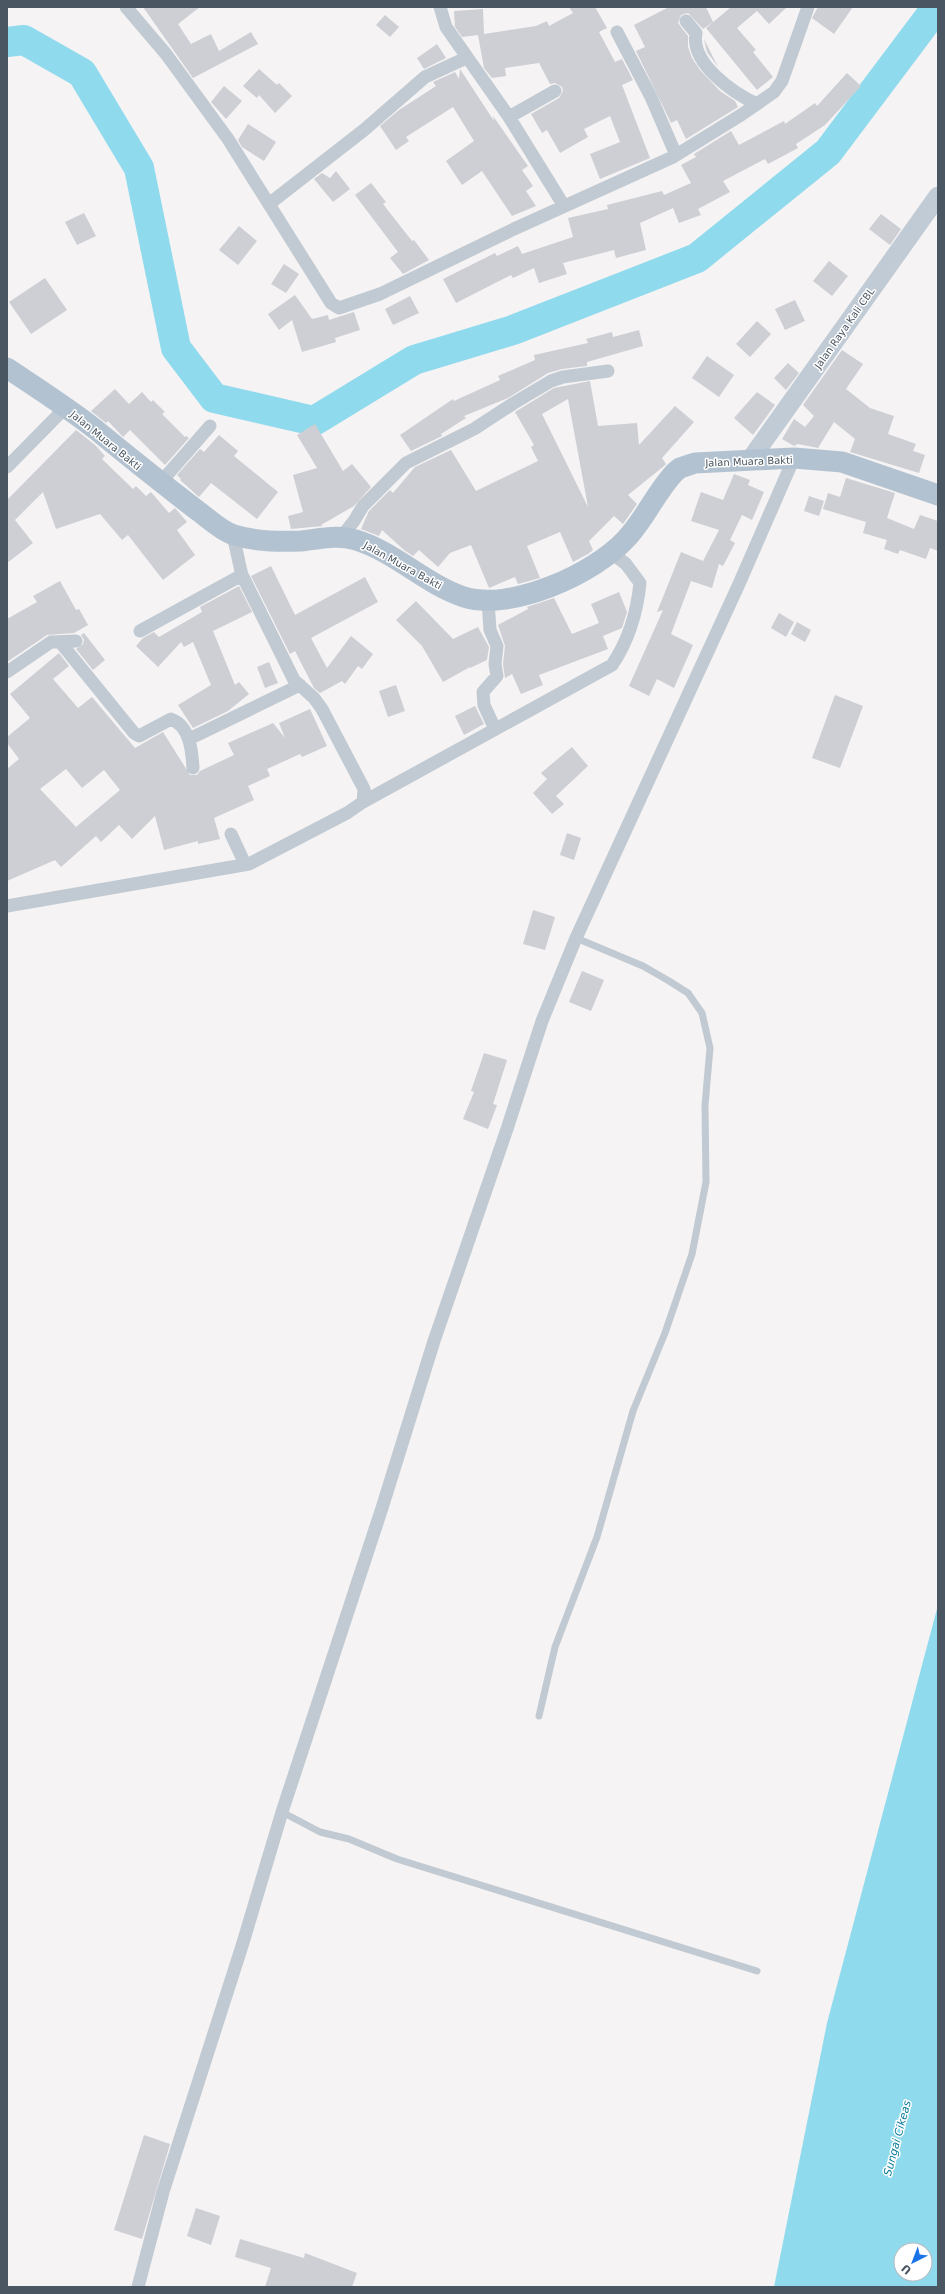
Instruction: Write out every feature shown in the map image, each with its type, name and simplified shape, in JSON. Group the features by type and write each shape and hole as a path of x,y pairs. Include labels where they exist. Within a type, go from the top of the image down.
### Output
{"main road":[{"name":"Jalan Muara Bakti","path":"7,368 66,407 160,483 232,534 255,539 300,541 342,536 358,540 380,551 435,585 465,597 488,601 515,597 538,590 593,566 613,554 628,537 675,472 680,468 695,463 727,460 794,458 842,462 938,495"}],"street":[{"path":"126,7 166,54 228,139 331,303 339,308 380,294 564,206 676,155 758,104 774,92 782,81 808,7"},
{"path":"440,7 446,27 466,58 509,117 564,206"},
{"path":"686,20 696,33 694,42 705,63 740,96 758,104"},
{"path":"617,32 651,96 676,155"},
{"path":"269,204 364,130 425,77 466,58"},
{"path":"509,117 555,91"},
{"name":"Jalan Raya Kali CBL","path":"750,460 938,196"},
{"path":"342,536 354,521 363,506 406,463 474,429 551,381 563,377 608,371"},
{"path":"7,467 66,407"},
{"path":"160,483 210,426"},
{"path":"138,2287 163,2192 242,1946 282,1812 382,1508 434,1341 542,1022 576,938 739,584 794,458"},
{"path":"232,534 238,548 238,561 242,575 294,680 322,709 364,789 363,802"},
{"path":"7,906 250,864 347,813 363,802 612,665 622,652 630,632 638,600 640,583 626,564 613,554"},
{"path":"140,631 242,575"},
{"path":"488,601 490,630 497,646 495,664 497,676 483,692 484,705 495,729"},
{"path":"7,672 51,642 76,641"},
{"path":"60,642 134,733 139,736 171,719 178,724 189,739 193,768"},
{"path":"189,739 300,685"},
{"path":"231,834 245,864"}],"lane":[{"path":"539,1716 555,1647 597,1537 631,1417 665,1333 689,1262 706,1182 705,1113 710,1048 702,1012 688,993 669,980 643,966 576,938"},
{"path":"282,1812 320,1832 373,1848 397,1859 757,1971"}],"water":[{"name":"Sungai Cikeas","path":"938,1605 938,2287 774,2287 827,2023"}],"building":[{"path":"143,7 200,7 178,24 191,44 211,34 219,51 251,32 258,44 193,78"},
{"path":"569,7 595,7 607,28 599,32 615,62 622,59 633,80 622,85 650,158 600,179 590,154 620,142 610,116 584,129 588,137 560,153 547,130 542,133 531,114 559,98 563,91 562,87 555,83 550,84 539,63 505,68 506,76 492,78 484,68 478,35 462,37 455,27 454,11 483,9 484,34 536,26 547,21 549,26 573,13"},
{"path":"669,7 706,7 713,22 703,29 688,13 681,15 678,23 688,36 688,47 692,58 700,70 720,91 735,101 738,107 686,139 677,120 671,123 636,51 645,47 634,25"},
{"path":"731,7 787,7 769,24 757,11 737,28 756,50 753,52 773,77 757,90 706,28"},
{"path":"818,7 853,7 834,34 812,18"},
{"path":"385,15 399,27 390,37 376,25"},
{"path":"704,39 718,67 707,52"},
{"path":"437,44 446,58 424,69 417,58"},
{"path":"259,69 277,85 279,83 292,96 275,113 259,95 257,98 243,86"},
{"path":"460,69 494,121 493,116 528,166 522,170 533,186 526,191 536,206 512,216 482,171 462,185 446,161 474,141 453,107 406,137 409,141 396,150 380,126 399,110 436,86 433,82 455,72 459,79"},
{"path":"847,73 861,86 825,125 796,144 798,148 768,164 765,159 723,181 730,192 698,209 701,215 679,223 673,208 640,223 646,250 616,258 614,250 563,263 567,274 539,283 534,268 513,278 511,275 456,303 443,279 495,253 497,256 518,246 522,254 573,237 568,218 608,209 607,205 662,191 664,195 691,183 681,165 696,157 694,154 731,131 739,145 784,121 785,124 815,103 817,106"},
{"path":"224,86 242,101 226,119 211,102"},
{"path":"248,124 276,142 264,161 242,147 238,140"},
{"path":"336,171 350,189 333,202 314,179 322,173 330,178"},
{"path":"371,183 386,202 383,204 429,260 403,274 390,258 398,252 355,195"},
{"path":"84,213 96,236 77,245 65,222"},
{"path":"881,214 901,229 890,245 869,229"},
{"path":"239,226 257,241 238,265 219,250"},
{"path":"829,261 848,276 832,296 813,281"},
{"path":"284,264 299,274 286,293 271,284"},
{"path":"45,278 67,310 31,334 9,302"},
{"path":"295,295 312,319 328,315 329,320 354,312 360,330 335,338 336,342 302,352 292,320 279,330 268,314"},
{"path":"410,296 419,313 393,325 385,309"},
{"path":"795,300 805,321 785,330 775,309"},
{"path":"757,321 771,334 750,357 736,344"},
{"path":"639,330 643,346 587,362 587,366 562,369 548,373 508,398 464,416 466,418 441,434 442,436 411,451 400,435 453,399 454,401 500,380 498,376 535,360 534,355 588,343 586,339 612,332 613,337"},
{"path":"842,350 863,364 846,389 870,408 894,416 888,434 916,444 913,451 925,455 919,473 850,452 855,439 834,422 818,448 798,444 794,446 782,439 794,419 805,427 814,416 803,405"},
{"path":"707,356 734,375 719,397 692,378"},
{"path":"788,363 799,373 786,390 774,378"},
{"path":"590,381 598,426 637,423 639,445 675,406 694,422 662,458 666,464 628,495 637,504 623,524 614,516 589,541 593,550 588,554 573,562 560,532 527,546 540,578 518,584 515,577 489,588 471,545 450,553 438,567 419,550 413,556 382,530 379,536 361,529 369,511 390,490 393,493 415,467 451,450 476,491 538,461 531,447 534,445 515,412 554,388","holes":["568,399 588,507 542,414"]},
{"path":"115,389 129,404 142,392 151,402 153,400 165,412 162,414 185,437 186,436 189,438 165,465 130,430 123,437 108,421 106,423 91,411"},
{"path":"757,392 775,405 753,435 734,418"},
{"path":"315,424 343,471 352,464 371,487 354,506 321,525 323,526 291,529 288,516 303,512 293,475 317,468 297,435"},
{"path":"76,430 95,445 105,456 102,459 133,489 136,486 146,496 151,492 169,513 175,508 187,522 177,530 195,555 163,580 128,535 122,540 100,514 56,529 43,492 15,520 33,543 7,563 7,500"},
{"path":"219,435 238,451 234,456 278,492 257,519 211,483 199,497 180,480 181,479 177,475 200,449 204,452"},
{"path":"734,474 750,480 748,485 764,492 752,520 742,515 730,540 735,543 723,566 719,564 712,588 691,581 671,634 693,645 674,688 657,679 649,696 629,686 663,610 657,612 681,552 703,561 719,530 691,521 701,492 723,500"},
{"path":"846,478 895,493 887,518 914,529 920,515 938,521 938,551 930,548 926,559 900,550 898,554 884,549 887,540 863,533 866,522 823,509 828,493 840,497"},
{"path":"809,496 824,501 819,516 804,511"},
{"path":"271,566 295,615 365,577 378,602 311,638 327,668 351,636 373,654 362,669 358,666 345,684 342,681 320,693 314,688 295,651 290,654 251,576"},
{"path":"60,581 76,610 79,609 88,625 74,633 47,635 7,662 7,619 37,602 33,596"},
{"path":"239,586 252,612 213,631 235,685 239,682 249,694 228,711 193,728 178,705 211,685 193,642 184,647 181,642 158,667 136,646 143,638 154,632 159,637 202,612 200,607"},
{"path":"619,592 627,612 622,628 603,636 608,649 539,675 543,685 521,694 512,674 505,678 503,664 505,646 498,625 528,609 527,607 554,598 572,634 599,623 591,604"},
{"path":"416,601 453,639 478,627 489,647 487,660 470,667 443,682 422,646 396,620"},
{"path":"779,613 794,622 786,637 771,628"},
{"path":"797,622 811,630 805,642 791,634"},
{"path":"84,633 105,660 93,670 76,649 83,644 84,640 81,635"},
{"path":"59,653 69,666 53,679 78,708 92,697 135,748 163,732 190,775 197,775 200,771 234,755 228,743 273,723 285,738 279,723 310,709 327,746 302,757 300,754 267,769 270,776 248,786 254,800 214,818 220,839 198,844 198,841 164,850 155,816 132,839 119,825 101,842 96,836 61,867 55,860 7,881 7,769 19,759 7,743 7,737 30,718 10,694","holes":["66,769 82,788 104,770 120,790 76,827 40,789"]},
{"path":"269,662 278,683 265,688 257,667"},
{"path":"396,685 405,711 388,717 379,691"},
{"path":"835,695 863,706 840,768 812,758"},
{"path":"475,706 484,724 464,735 455,716"},
{"path":"572,747 588,766 556,796 564,804 552,814 533,793 547,779 541,773"},
{"path":"567,833 581,838 574,860 560,855"},
{"path":"533,910 555,917 545,950 523,944"},
{"path":"582,971 604,980 591,1011 569,1002"},
{"path":"484,1053 507,1060 493,1104 497,1105 488,1129 463,1119 474,1092 471,1091"},
{"path":"144,2135 170,2144 142,2239 114,2230"},
{"path":"196,2208 220,2216 211,2245 187,2236"},
{"path":"240,2239 304,2258 305,2253 357,2273 352,2287 265,2287 271,2268 235,2257"}],"waterway":[{"path":"7,42 24,40 82,73 139,168 176,348 214,398 314,421 414,360 513,330 697,258 828,152 937,7"}]}
